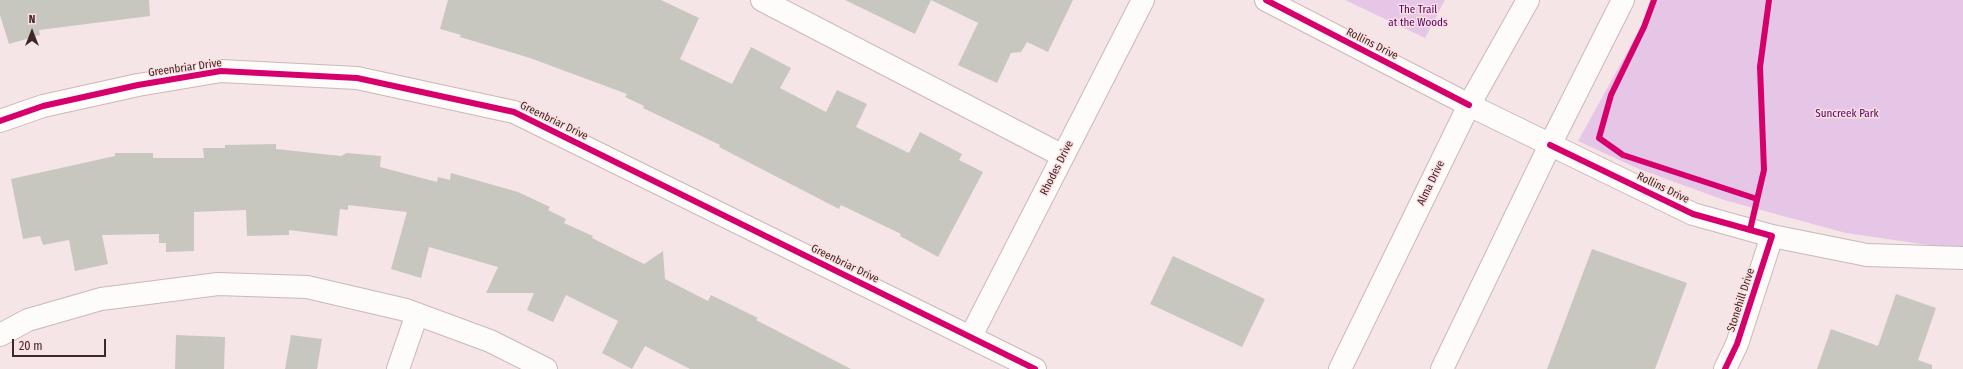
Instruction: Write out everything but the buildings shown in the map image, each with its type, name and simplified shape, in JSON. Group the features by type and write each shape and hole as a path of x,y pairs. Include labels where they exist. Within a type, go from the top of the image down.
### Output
{"street":[{"path":"762,0 1063,156"},
{"name":"Rhodes Drive","path":"971,336 1143,0"},
{"name":"Rollins Drive","path":"1266,0 1468,105 1693,214 1772,236 1867,255 1963,258"},
{"name":"Alma Drive","path":"1340,369 1468,105 1528,0"},
{"path":"1442,369 1550,145 1623,0"},
{"name":"Greenbriar Drive","path":"0,121 43,106 138,85 221,71 357,78 514,112 971,336 1035,369"},
{"name":"Stonehill Drive","path":"1725,369 1737,344 1772,236"},
{"path":"0,335 28,320 101,299 218,284 307,287 406,310 490,341 546,369"},
{"path":"398,369 417,314"}],"green space":[{"name":"The Trail at the Woods","path":"1345,0 1445,0 1425,38"},
{"name":"Suncreek Park","path":"1656,0 1963,0 1963,250 1846,233 1724,200 1639,169 1578,141"}],"cycle path":[{"path":"1266,0 1469,105"},
{"path":"1654,0 1644,27 1611,95 1599,138 1623,155 1757,199"},
{"path":"1750,230 1764,170 1760,67 1769,0"},
{"path":"0,121 43,106 138,85 221,71 357,78 514,112 1035,369"},
{"path":"1550,145 1693,214 1772,236 1737,344 1725,369"}]}
